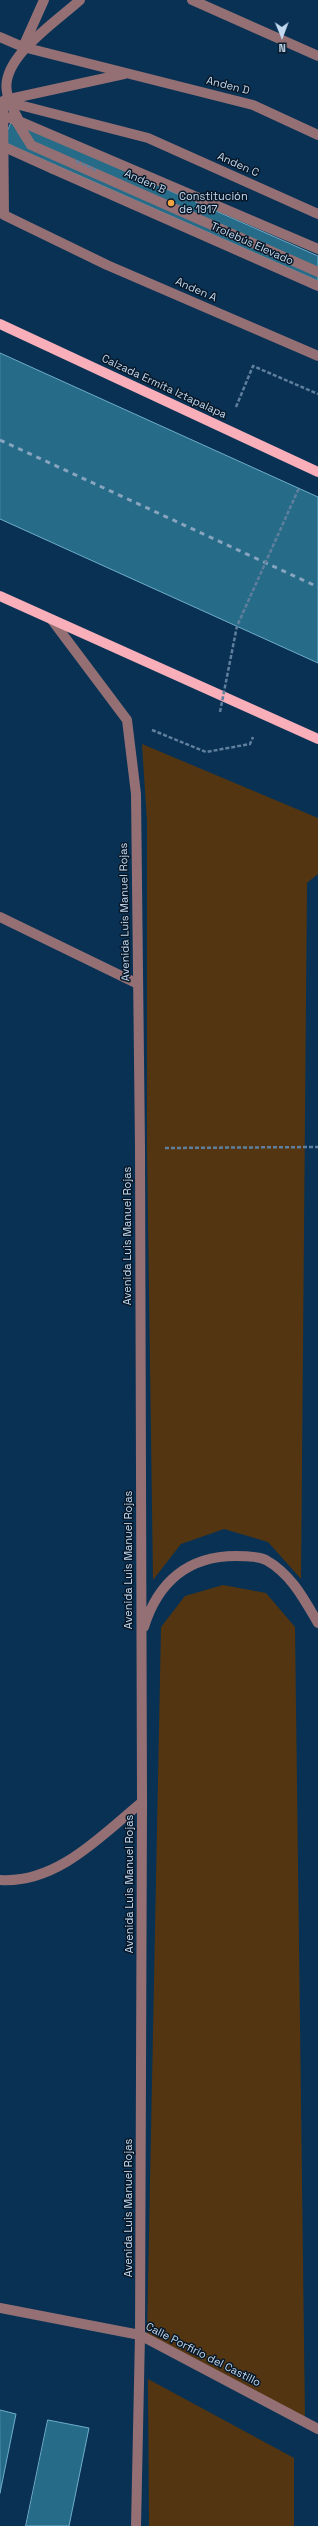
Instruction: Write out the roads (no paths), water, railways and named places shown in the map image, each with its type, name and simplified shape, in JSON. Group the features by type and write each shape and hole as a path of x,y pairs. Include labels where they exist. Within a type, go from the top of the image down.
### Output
{"main road":[{"name":"Calzada Ermita Iztapalapa","path":"0,324 318,472"},
{"path":"0,596 318,738"}],"street":[{"path":"23,48 44,0"},
{"path":"20,121 7,93 6,75 16,57 80,0"},
{"path":"192,0 318,56"},
{"name":"Anden D","path":"0,37 23,48 253,105 318,135"},
{"path":"1,100 127,73"},
{"name":"Anden C","path":"1,100 148,138 318,214"},
{"name":"Anden A","path":"1,100 4,215 107,264 318,356"},
{"name":"Anden B","path":"1,100 31,145 318,272"},
{"name":"Trolebús Elevado","path":"0,114 20,121 318,249"},
{"name":"Trolebús Elevado","path":"0,145 318,286"},
{"name":"Avenida Luis Manuel Rojas","path":"52,620 127,720 136,794 140,1148 142,1802 140,2335 136,2526"},
{"path":"0,917 138,984"},
{"path":"141,1648 144,1626 151,1605 172,1578 203,1559 224,1556 264,1560 279,1569 294,1583 318,1623"},
{"path":"0,1880 10,1881 48,1872 83,1852 142,1802"},
{"name":"Calle Porfirio del Castillo","path":"0,2308 140,2335 318,2429"}],"railway":[{"path":"0,440 318,587"}],"place":[{"name":"Constitución de 1917","path":"171,203"}]}
